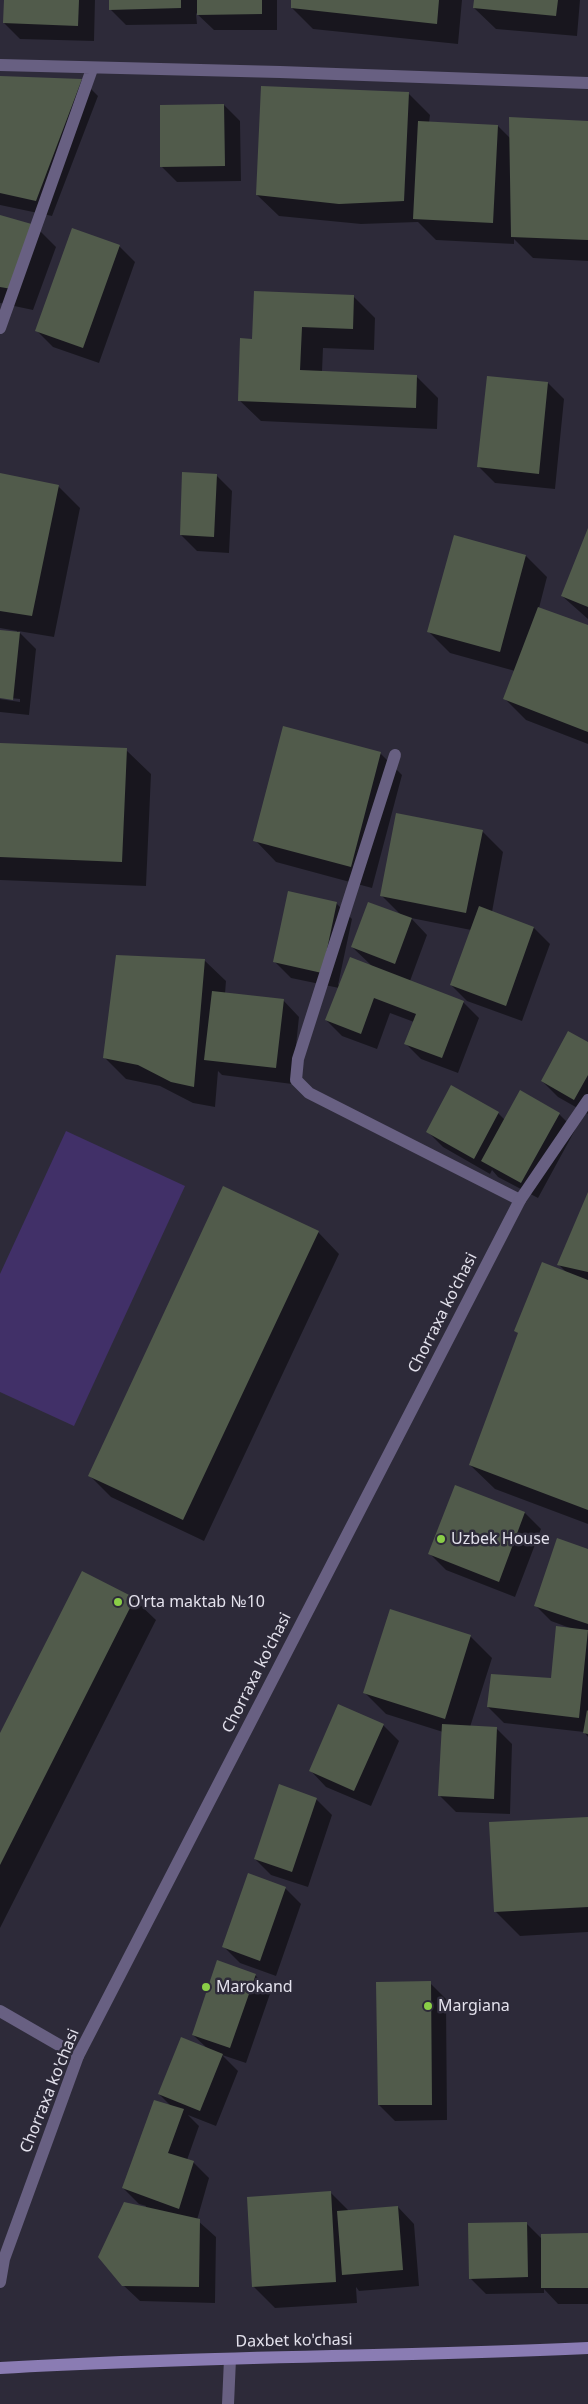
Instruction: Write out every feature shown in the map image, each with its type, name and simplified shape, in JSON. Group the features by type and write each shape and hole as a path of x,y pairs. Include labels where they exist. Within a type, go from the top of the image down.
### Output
{"main road":[{"name":"Daxbet ko'chasi","path":"0,2368 588,2348"}],"street":[{"path":"0,65 92,69 280,72 588,83"},
{"path":"0,328 92,69"},
{"path":"395,755 298,1059 296,1080 309,1093 520,1200"},
{"name":"Chorraxa ko'chasi","path":"0,2282 2,2259 78,2056 520,1200 588,1100"},
{"path":"0,2011 78,2056"},
{"path":"228,2404 230,2359"}],"shaded area":[{"path":"66,1131 185,1186 74,1426 0,1392 0,1274"}],"building":[{"path":"4,0 79,0 78,26 3,23"},
{"path":"109,0 181,0 181,8 109,10"},
{"path":"197,0 262,0 262,14 197,15"},
{"path":"291,0 439,0 437,24 291,8"},
{"path":"474,0 558,0 556,16 473,8"},
{"path":"0,76 82,79 36,201 0,193"},
{"path":"261,86 409,92 404,201 339,204 256,195"},
{"path":"224,104 225,166 160,167 160,105"},
{"path":"509,117 588,121 588,240 511,237"},
{"path":"418,121 498,125 493,223 413,219"},
{"path":"0,215 35,225 12,289 0,287"},
{"path":"72,228 120,245 83,348 35,331"},
{"path":"254,291 354,295 353,329 302,327 300,370 417,375 416,408 238,401 240,338 252,339"},
{"path":"487,376 548,382 539,474 477,467"},
{"path":"182,472 217,474 214,537 180,535"},
{"path":"0,473 59,485 32,616 0,611"},
{"path":"588,528 588,607 561,596"},
{"path":"454,535 526,555 500,652 427,632"},
{"path":"538,607 588,625 588,732 503,699"},
{"path":"0,630 20,632 13,700 0,698"},
{"path":"283,726 381,752 351,867 253,841"},
{"path":"0,743 127,748 122,862 0,857"},
{"path":"396,813 483,830 466,913 380,896"},
{"path":"288,891 337,902 322,973 273,962"},
{"path":"368,902 412,918 395,964 351,947"},
{"path":"479,906 534,927 506,1006 450,985"},
{"path":"116,955 205,959 194,1087 171,1082 138,1065 103,1058"},
{"path":"350,957 464,1001 442,1058 404,1044 416,1014 374,998 361,1034 325,1020"},
{"path":"212,991 284,999 276,1068 204,1060"},
{"path":"568,1031 588,1042 588,1075 574,1100 541,1081"},
{"path":"451,1085 499,1112 474,1159 426,1132"},
{"path":"520,1090 560,1113 521,1183 481,1161"},
{"path":"223,1186 319,1231 183,1520 88,1476"},
{"path":"588,1192 588,1272 557,1265"},
{"path":"542,1262 588,1280 588,1510 469,1465 518,1333 514,1331"},
{"path":"455,1485 525,1512 499,1582 428,1554"},
{"path":"557,1538 588,1549 588,1624 534,1606"},
{"path":"82,1571 135,1598 0,1865 0,1733"},
{"path":"390,1609 471,1635 445,1719 363,1693"},
{"path":"556,1626 588,1630 579,1718 487,1707 491,1674 551,1678"},
{"path":"338,1704 384,1724 354,1791 309,1771"},
{"path":"588,1711 588,1734 583,1733"},
{"path":"442,1724 497,1727 494,1799 438,1796"},
{"path":"279,1784 317,1798 292,1872 254,1859"},
{"path":"588,1817 588,1907 494,1912 489,1822"},
{"path":"248,1873 286,1887 260,1961 222,1947"},
{"path":"217,1960 256,1974 230,2048 192,2035"},
{"path":"431,1981 432,2105 378,2105 376,1982"},
{"path":"181,2037 223,2054 200,2111 158,2094"},
{"path":"154,2100 184,2109 168,2153 194,2161 179,2209 122,2188"},
{"path":"331,2191 336,2282 252,2287 247,2197"},
{"path":"124,2202 200,2219 199,2287 122,2286 98,2257"},
{"path":"398,2206 403,2270 342,2275 337,2211"},
{"path":"527,2222 528,2277 469,2279 468,2223"},
{"path":"588,2233 588,2288 541,2288 541,2234"}],"place":[{"name":"Uzbek House","path":"441,1539"},
{"name":"O'rta maktab №10","path":"118,1602"},
{"name":"Marokand","path":"206,1987"},
{"name":"Margiana","path":"428,2006"}]}
